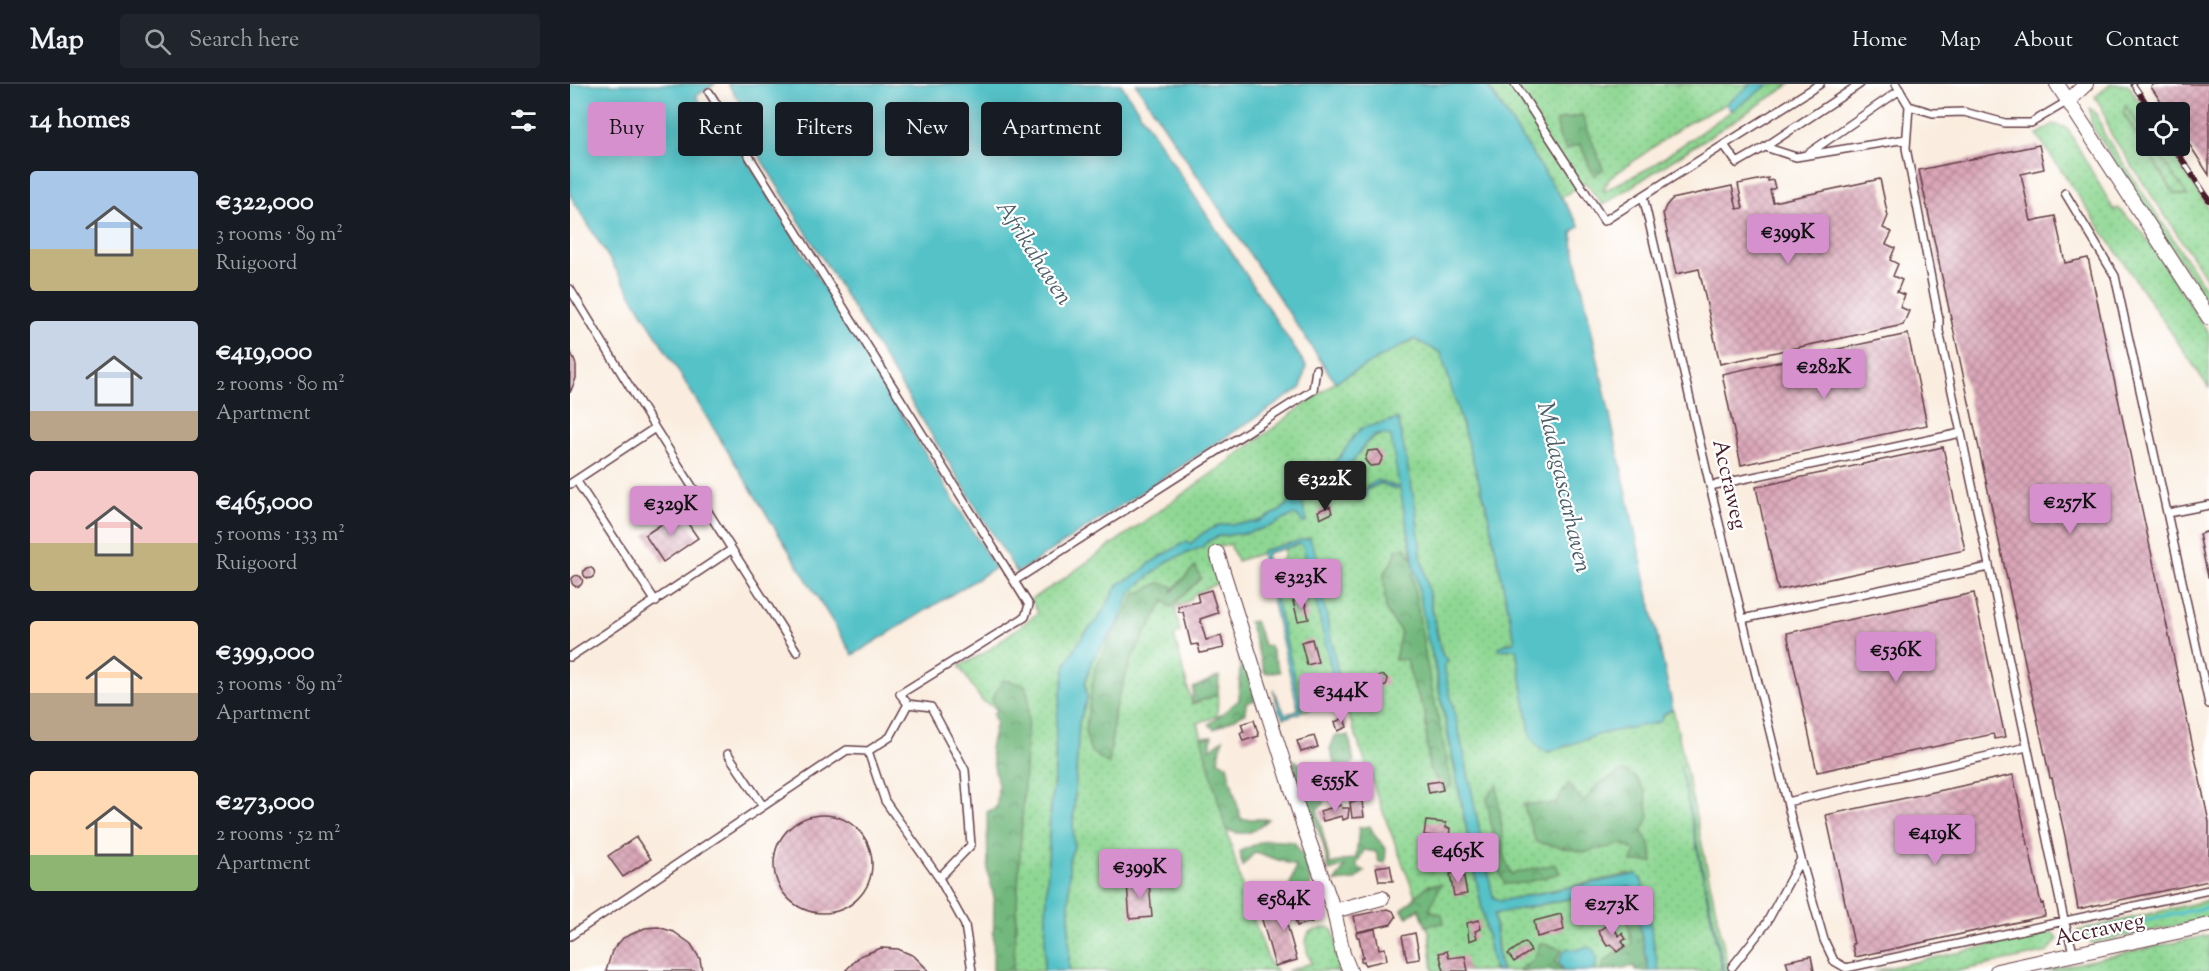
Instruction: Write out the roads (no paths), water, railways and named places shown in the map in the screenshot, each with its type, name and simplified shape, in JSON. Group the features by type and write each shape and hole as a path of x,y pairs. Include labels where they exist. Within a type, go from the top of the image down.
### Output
{"street":[{"path":"2057,84 2209,318"},
{"path":"2068,101 2086,84"},
{"path":"1217,553 1304,827 1334,911 1350,971"},
{"path":"1334,911 1382,898"},
{"name":"Accraweg","path":"1997,971 2209,925"}],"lane":[{"path":"1515,84 1604,221 1820,84"},
{"path":"1724,145 1737,163 1860,84"},
{"path":"1807,155 1898,87 1909,106 1906,148 1939,320 1939,331 2064,920 2074,955"},
{"path":"709,92 1029,605 1025,617 900,694 908,704 931,708 964,770 971,845 939,878"},
{"path":"1909,106 1933,113 1964,112 2005,123 2031,123 2068,101"},
{"path":"1765,147 1796,157 1906,139"},
{"path":"2065,193 2115,276 2209,704"},
{"name":"Accraweg","path":"1643,196 1710,486 1801,859 1824,940 1834,961 1846,968 2209,890"},
{"path":"570,289 796,652"},
{"path":"1014,581 1313,390 1316,369"},
{"path":"655,428 573,482 656,602"},
{"path":"1710,486 1961,433"},
{"path":"2168,513 2209,505"},
{"path":"570,657 732,550"},
{"path":"1742,619 1989,567"},
{"path":"570,936 847,750 868,751 890,736 908,704"},
{"path":"1787,802 2027,747"},
{"path":"868,751 885,801 939,878 965,925 972,971"},
{"path":"728,754 763,806"},
{"path":"1732,968 1766,924 1801,859"}],"water":[{"path":"570,84 715,84 696,96 700,102 678,102 678,156 744,156 995,568 853,655 570,195"},
{"name":"Afrikahaven","path":"728,84 1121,84 1306,366 1301,388 1017,573 759,156 763,156 763,102 740,102"},
{"name":"Madagascarhaven","path":"1136,84 1486,84 1580,226 1572,232 1573,244 1673,709 1664,714 1660,722 1600,734 1549,752 1541,750 1531,737 1516,649 1500,650 1499,647 1515,641 1486,505 1441,353 1414,339 1335,382"},
{"path":"1752,84 1769,84 1731,111 1726,104"},
{"path":"1398,419 1416,509 1421,555 1440,649 1448,662 1445,663 1445,672 1493,897 1500,901 1637,874 1642,881 1659,971 1649,971 1632,888 1627,887 1494,914 1501,971 1494,971 1434,660 1427,637 1391,436 1382,435 1374,436 1368,441 1355,459 1345,467 1349,484 1348,491 1354,497 1360,497 1363,490 1377,480 1398,487 1397,490 1380,483 1366,490 1366,497 1363,499 1356,499 1345,494 1342,473 1339,472 1302,504 1307,521 1303,524 1299,517 1293,515 1271,526 1246,533 1219,536 1202,547 1168,561 1136,587 1129,596 1119,622 1092,660 1085,683 1087,699 1079,722 1073,825 1074,847 1069,860 1069,971 1044,971 1056,725 1065,668 1084,634 1097,621 1119,584 1187,541 1190,544 1203,533 1219,525 1257,522 1280,511 1340,457 1362,428"},
{"path":"1310,538 1320,566 1320,584 1344,703 1337,704 1335,685 1303,546 1300,544 1268,553 1266,556 1302,708 1300,713 1284,718 1279,711 1273,689 1285,714 1295,712 1298,708 1261,553 1264,550"},
{"path":"1680,764 1724,971 1722,971"},
{"path":"1585,947 1592,948 1595,954 1597,962 1595,971 1564,971 1559,962 1563,952 1567,948 1577,950"}],"waterway":[{"path":"2090,932 2209,907"}],"railway":[{"path":"2133,84 2145,102"},
{"path":"2180,156 2209,200"}]}
